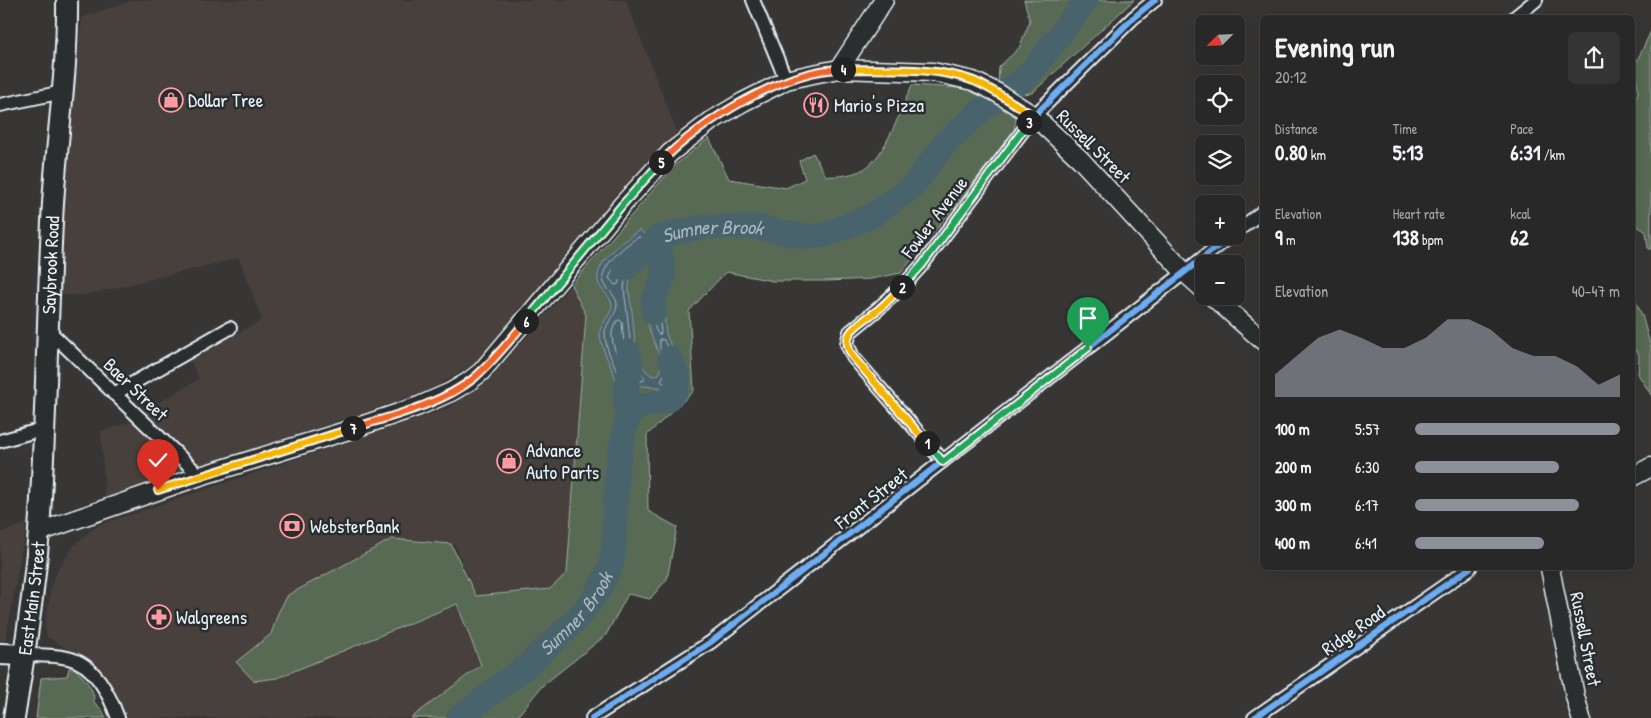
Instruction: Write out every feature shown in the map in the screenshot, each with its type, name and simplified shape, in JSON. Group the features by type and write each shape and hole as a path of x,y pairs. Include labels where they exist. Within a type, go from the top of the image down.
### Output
{"main road":[{"name":"Saybrook Road","path":"39,532 52,209 63,92 67,0"},
{"path":"839,69 884,0"},
{"name":"East Main Street","path":"0,654 24,655 39,532 200,476 396,415 451,392 481,372 523,325 623,204 670,153 712,121 743,102 786,80 839,69"},
{"name":"Russell Street","path":"839,69 933,72 973,81 996,92 1034,116 1080,160 1195,282"},
{"path":"1222,305 1260,338"},
{"path":"1635,475 1651,467"},
{"name":"Russell Street","path":"1550,570 1581,718"},
{"path":"14,718 24,655"}],"street":[{"path":"753,0 786,80"},
{"name":"Fowler Avenue","path":"943,462 853,357 848,349 848,338 854,327 878,309 922,265 1034,116 1132,18 1155,0"},
{"path":"1518,15 1536,0"},
{"path":"0,105 63,92"},
{"path":"1245,225 1260,214"},
{"name":"Front Street","path":"592,718 710,642 1219,245"},
{"name":"Baer Street","path":"47,328 200,476"},
{"path":"114,394 230,328"},
{"path":"0,441 43,430"},
{"name":"Ridge Road","path":"1254,718 1467,570"},
{"path":"24,655 69,658 87,666 104,689 118,718"}],"shaded area":[{"path":"134,0 626,0 677,132 492,350 462,372 427,391 105,498 101,431 147,417 144,411 199,379 190,360 262,320 239,258 86,295 59,295 59,240 82,17"},
{"path":"599,252 566,594 476,596 455,545 392,539 278,613 271,634 236,662 277,678 457,604 481,665 411,718 125,718 92,663 47,637 45,626 51,587 58,569 76,543 99,525 449,408 495,374"},
{"path":"27,523 0,671 0,533"}],"green space":[{"path":"1024,0 1134,0 1032,93 1022,94 998,84 999,67 1019,48 1030,21"},
{"path":"1651,31 1651,249 1648,249 1646,232 1635,224 1635,100 1638,93 1635,65"},
{"path":"912,85 971,89 1016,117 1014,132 901,273 871,279 773,281 726,272 689,311 694,391 647,435 648,511 677,527 667,579 650,599 628,594 606,635 542,686 516,718 411,718 481,665 457,604 277,678 254,681 236,662 271,634 278,613 288,595 392,539 451,544 476,596 550,589 567,573 586,315 571,285 674,166 709,138 729,179 786,188 805,179 799,161 813,153 826,176 850,174 864,169 879,154 892,131"},
{"path":"1635,300 1642,315 1651,348 1651,395 1638,374 1639,355 1635,349"},
{"path":"69,668 74,668 88,683 93,692 94,702 102,710 106,718 36,718 41,678 67,676"}],"water":[{"path":"640,230 650,240 650,254 648,259 634,273 629,284 636,347 642,365 647,371 653,376 659,374 661,363 649,328 649,311 650,298 655,285 657,281 663,281 667,286 666,333 679,367 683,389 617,384 601,340 601,329 611,311 612,304 599,285 598,274 612,252"}],"waterway":[{"name":"Sumner Brook","path":"625,269 658,238 677,232 701,227 756,227 806,237 825,235 873,215 912,187 948,140 986,106 1030,74 1086,0"},
{"path":"654,313 653,302 664,275 658,238"},
{"name":"Sumner Brook","path":"459,718 528,665 575,621 596,595 611,566 614,544 617,466 628,416 625,396 631,365 628,352"},
{"path":"628,416 636,407 666,401 676,390 678,377 670,358"}],"cycle path":[{"path":"943,461 853,357 847,344 850,332 903,286 922,265 1034,116 1133,18 1155,0"},
{"path":"592,718 711,642 1219,245"},
{"path":"1254,718 1467,570"}],"place":[{"name":"Dollar Tree","path":"171,100"},
{"name":"Mario's Pizza","path":"816,105"},
{"name":"Advance Auto Parts","path":"509,461"},
{"name":"WebsterBank","path":"292,526"},
{"name":"Walgreens","path":"159,617"}],"route":[{"path":"158,490 396,415 460,388 481,372 523,325 623,204 670,153 712,121 743,102 786,80 839,69 901,70 933,72 954,76 973,81 996,92 1034,116 922,265 878,309 854,327 848,338 848,349 853,357 943,462 1088,348"}]}
